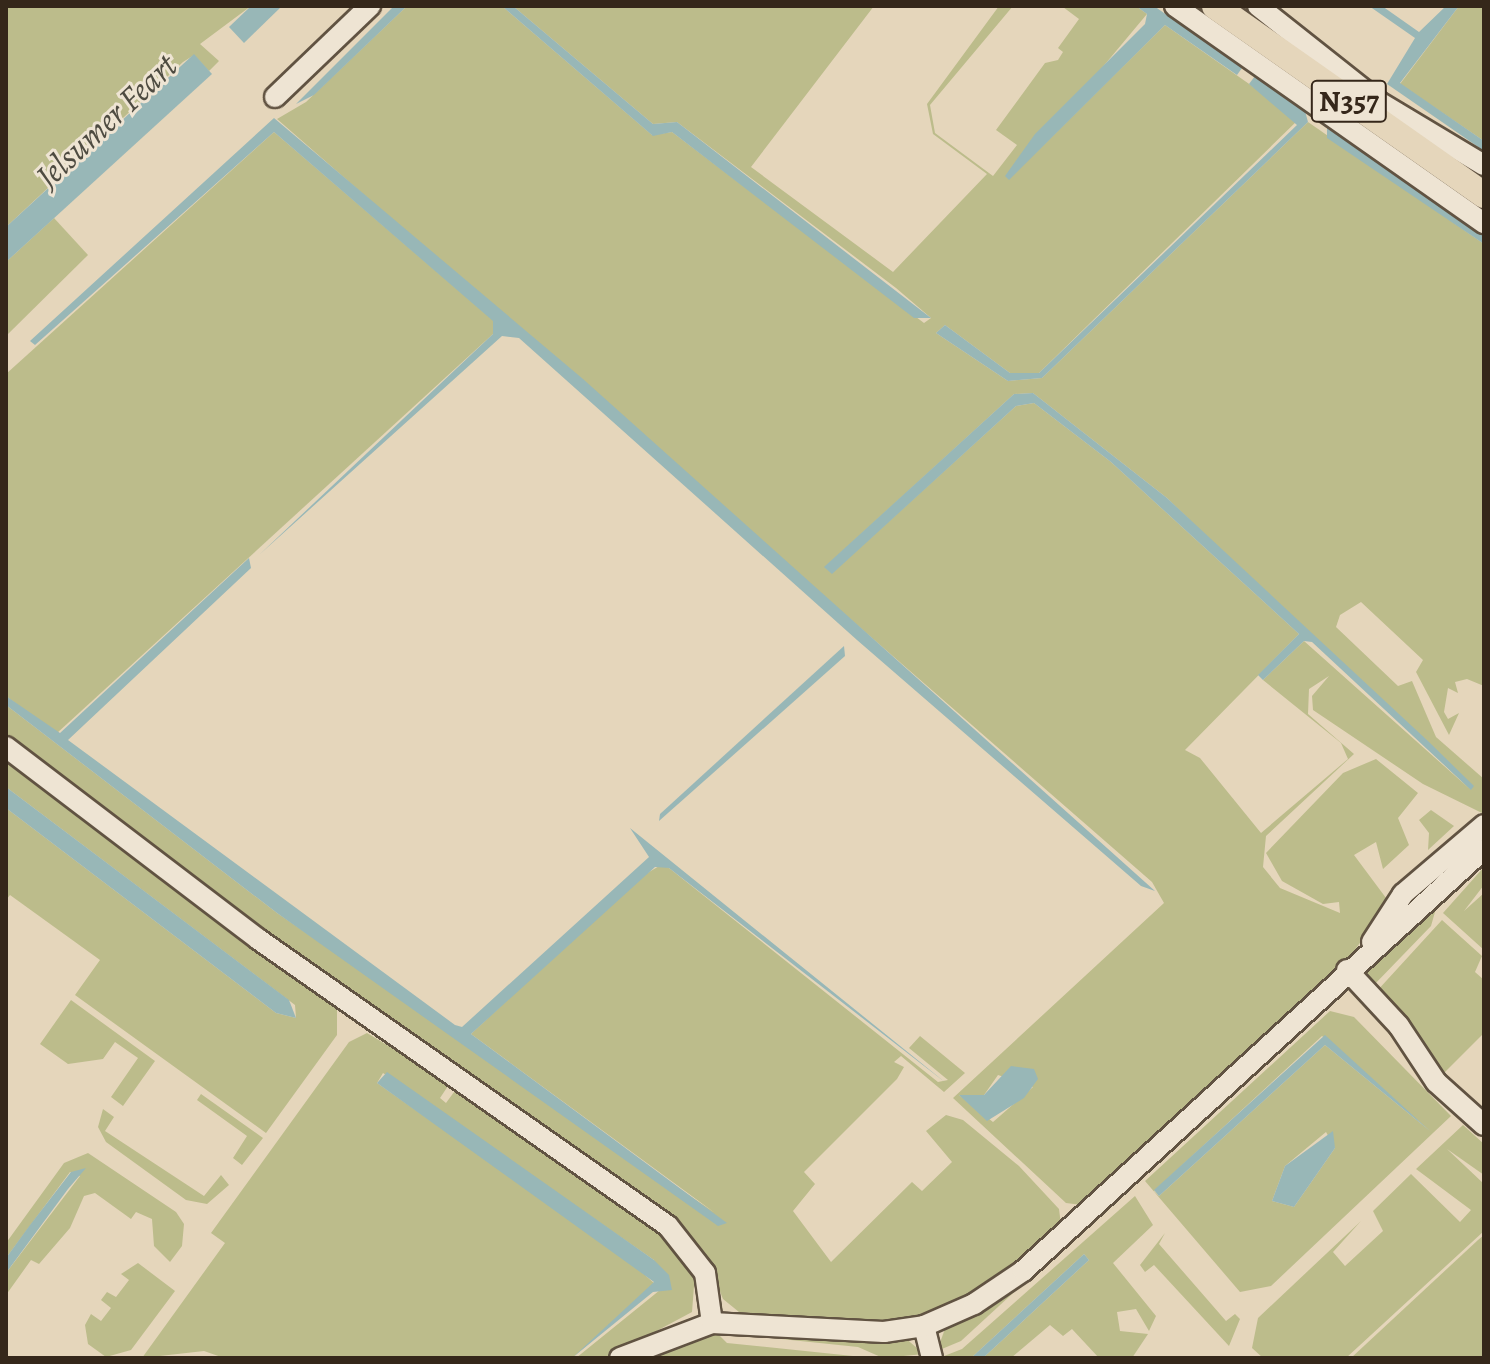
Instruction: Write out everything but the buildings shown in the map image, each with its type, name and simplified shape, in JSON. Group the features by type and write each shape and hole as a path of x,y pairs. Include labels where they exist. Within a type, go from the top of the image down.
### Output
{"main road":[{"name":"N357","path":"1215,6 1484,195"}],"street":[{"path":"275,97 370,6"},
{"path":"1175,6 1484,223"},
{"path":"1258,6 1379,102 1484,165"},
{"path":"6,747 258,939 668,1226 705,1273 712,1323"},
{"path":"1363,955 1403,894 1484,825"},
{"path":"1382,926 1484,832"},
{"path":"620,1358 712,1323 884,1332 924,1326 974,1304 1023,1271 1363,955 1484,849"},
{"path":"1347,970 1399,1026 1429,1075 1484,1125"},
{"path":"924,1326 932,1358"}],"green space":[{"path":"6,6 251,6 200,44 219,61 209,71 194,55 183,62 6,227"},
{"path":"407,6 502,6 652,135 672,132 924,323 931,318 896,288 677,122 653,124 513,6 874,6 751,167 893,272 987,174 933,134 927,104 999,6 1013,6 930,105 935,133 993,176 1017,145 996,130 1045,63 1058,60 1063,52 1058,48 1079,19 1063,7 1136,6 1147,14 1009,179 1165,25 1299,119 1039,373 1010,373 945,325 936,333 1008,381 1042,378 1308,122 1484,244 1484,686 1467,679 1455,682 1458,693 1448,688 1444,712 1448,719 1459,713 1449,735 1416,672 1423,660 1361,602 1340,615 1336,627 1398,686 1412,681 1436,737 1484,779 1484,814 1423,784 1313,710 1312,696 1329,676 1309,689 1308,714 1354,754 1266,836 1263,867 1280,888 1340,913 1339,902 1323,904 1282,881 1266,853 1343,773 1376,759 1418,793 1398,818 1409,845 1383,869 1376,842 1354,855 1389,902 1347,961 1082,1205 1066,1203 953,1098 1164,903 1152,882 277,119 306,102","holes":["1033,393 1167,498 1471,790 1304,641 1263,680 1341,743 1348,759 1261,833 1200,758 1185,750 1299,634 1111,462 1034,403 1016,406 832,573 825,567 1014,394","998,1075 1033,1087 993,1122 959,1095 984,1095"]},
{"path":"1459,6 1484,6 1484,141 1400,84"},
{"path":"274,132 493,320 493,334 56,734 6,696 6,374"},
{"path":"54,218 88,255 6,336 6,262"},
{"path":"6,705 277,913 715,1213 471,1034 637,879 661,865 669,868 938,1082 948,1080 909,1048 920,1036 965,1073 944,1092 901,1056 894,1062 904,1067 897,1079 804,1172 815,1184 793,1211 831,1262 912,1182 922,1191 952,1162 926,1131 946,1115 963,1120 1019,1166 1059,1209 1061,1225 1000,1280 936,1312 878,1323 739,1312 723,1299 706,1256 680,1226 281,947 6,737"},
{"path":"6,756 337,1006 337,1035 266,1133 75,995 100,960 10,895 6,900 6,808 276,1013 296,1018 295,1005 6,787"},
{"path":"1431,810 1454,826 1428,850 1429,833 1419,820"},
{"path":"1484,867 1484,885 1464,911 1484,893 1484,950 1443,913"},
{"path":"1437,905 1431,926 1372,987 1365,971 1378,952 1388,952 1422,911"},
{"path":"1442,920 1482,956 1475,972 1484,980 1484,1033 1444,1073 1376,992"},
{"path":"71,1000 155,1061 123,1106 111,1097 138,1058 115,1042 103,1059 68,1064 40,1044"},
{"path":"1330,1011 1354,1017 1451,1116 1271,1286 1240,1292 1145,1181","holes":["1322,1036 1430,1131 1325,1045 1159,1196 1154,1191","1326,1132 1335,1148 1294,1207 1272,1201 1285,1166"]},
{"path":"367,1033 450,1083 440,1098 446,1103 457,1088 666,1235 695,1273 692,1312 606,1358 576,1358 660,1290 654,1260 383,1073 377,1083 623,1256 654,1283 651,1291 572,1358 224,1358 204,1351 142,1358 225,1243 211,1233 349,1042"},
{"path":"201,1094 263,1138 242,1165 233,1158 247,1136 197,1100"},
{"path":"103,1109 114,1117 105,1131 204,1196 221,1175 229,1185 207,1204 186,1200 106,1142 98,1127"},
{"path":"1463,1125 1484,1144 1484,1175 1447,1149 1484,1184 1484,1231 1346,1358 1263,1358 1252,1348 1258,1318 1361,1221 1333,1252 1345,1266 1383,1231 1373,1211 1411,1174 1460,1222 1471,1210 1416,1169"},
{"path":"88,1153 176,1212 184,1224 182,1246 170,1262 154,1246 152,1219 136,1212 131,1219 95,1193 84,1196 70,1228 39,1264 31,1260 6,1295 6,1273 80,1176 70,1172 6,1258 6,1243 64,1163"},
{"path":"1135,1196 1153,1225 1113,1263 1156,1316 1149,1331 1136,1309 1117,1312 1120,1331 1148,1334 1132,1358 1099,1358 1072,1329 1063,1336 1050,1325 1011,1358 983,1358 1089,1260 1084,1254 971,1358 939,1358 962,1349"},
{"path":"1165,1233 1159,1244 1226,1321 1235,1314 1240,1319 1229,1346 1154,1265 1145,1272 1140,1265"},
{"path":"1077,1234 961,1341 937,1351 946,1326"},
{"path":"1484,1235 1484,1358 1351,1358 1478,1240"},
{"path":"138,1263 175,1291 131,1350 106,1357 88,1344 85,1325 91,1314 101,1321 111,1308 101,1300 107,1292 116,1297 129,1280 121,1274"},
{"path":"716,1332 727,1343 872,1358 636,1358"},
{"path":"722,1333 904,1337 924,1354 883,1358 858,1347"}],"water":[{"path":"251,6 282,6 244,43 229,27"},
{"path":"394,6 407,6 314,95 296,104"},
{"path":"502,6 513,6 653,124 677,122 931,318 914,318 672,132 653,136"},
{"path":"1136,6 1154,6 1242,68 1237,75 1165,25 1009,180 1005,176 1035,134 1145,24 1147,14"},
{"path":"1369,6 1382,6 1419,32 1446,6 1459,6 1400,83 1484,141 1484,151 1387,84 1415,38"},
{"path":"194,54 212,74 6,262 6,227"},
{"path":"1255,76 1305,111 1308,122 1042,378 1008,381 936,333 945,325 1010,373 1039,373 1297,125 1249,84"},
{"path":"274,118 583,379 1155,891 1141,886 857,640 519,338 502,336 259,555 493,334 493,321 274,132 35,345 30,341"},
{"path":"1327,128 1484,233 1484,244 1327,138"},
{"path":"1033,393 1167,498 1429,742 1474,786 1471,790 1312,642 1304,641 1263,680 1258,675 1299,634 1111,462 1034,403 1016,406 832,574 824,567 1014,394"},
{"path":"249,558 251,568 68,740 455,1025 462,1027 649,857 630,828 946,1083 669,868 655,867 471,1034 727,1223 718,1226 277,913 6,705 6,696 60,733"},
{"path":"844,646 845,656 659,821 660,814"},
{"path":"6,787 289,1000 296,1018 276,1013 6,808"},
{"path":"1325,1035 1430,1131 1325,1045 1159,1196 1154,1190"},
{"path":"1011,1066 1034,1069 1038,1079 1024,1098 987,1121 959,1095 984,1095"},
{"path":"387,1072 654,1260 669,1275 672,1290 653,1292 572,1358 654,1282 377,1083"},
{"path":"1333,1131 1335,1148 1294,1207 1272,1201 1285,1166"},
{"path":"86,1168 6,1273 6,1258 30,1225 71,1172"},
{"path":"1084,1254 1089,1260 983,1358 971,1358"}],"water label":[{"name":"Jelsumer Feart","path":"106,121"}]}
